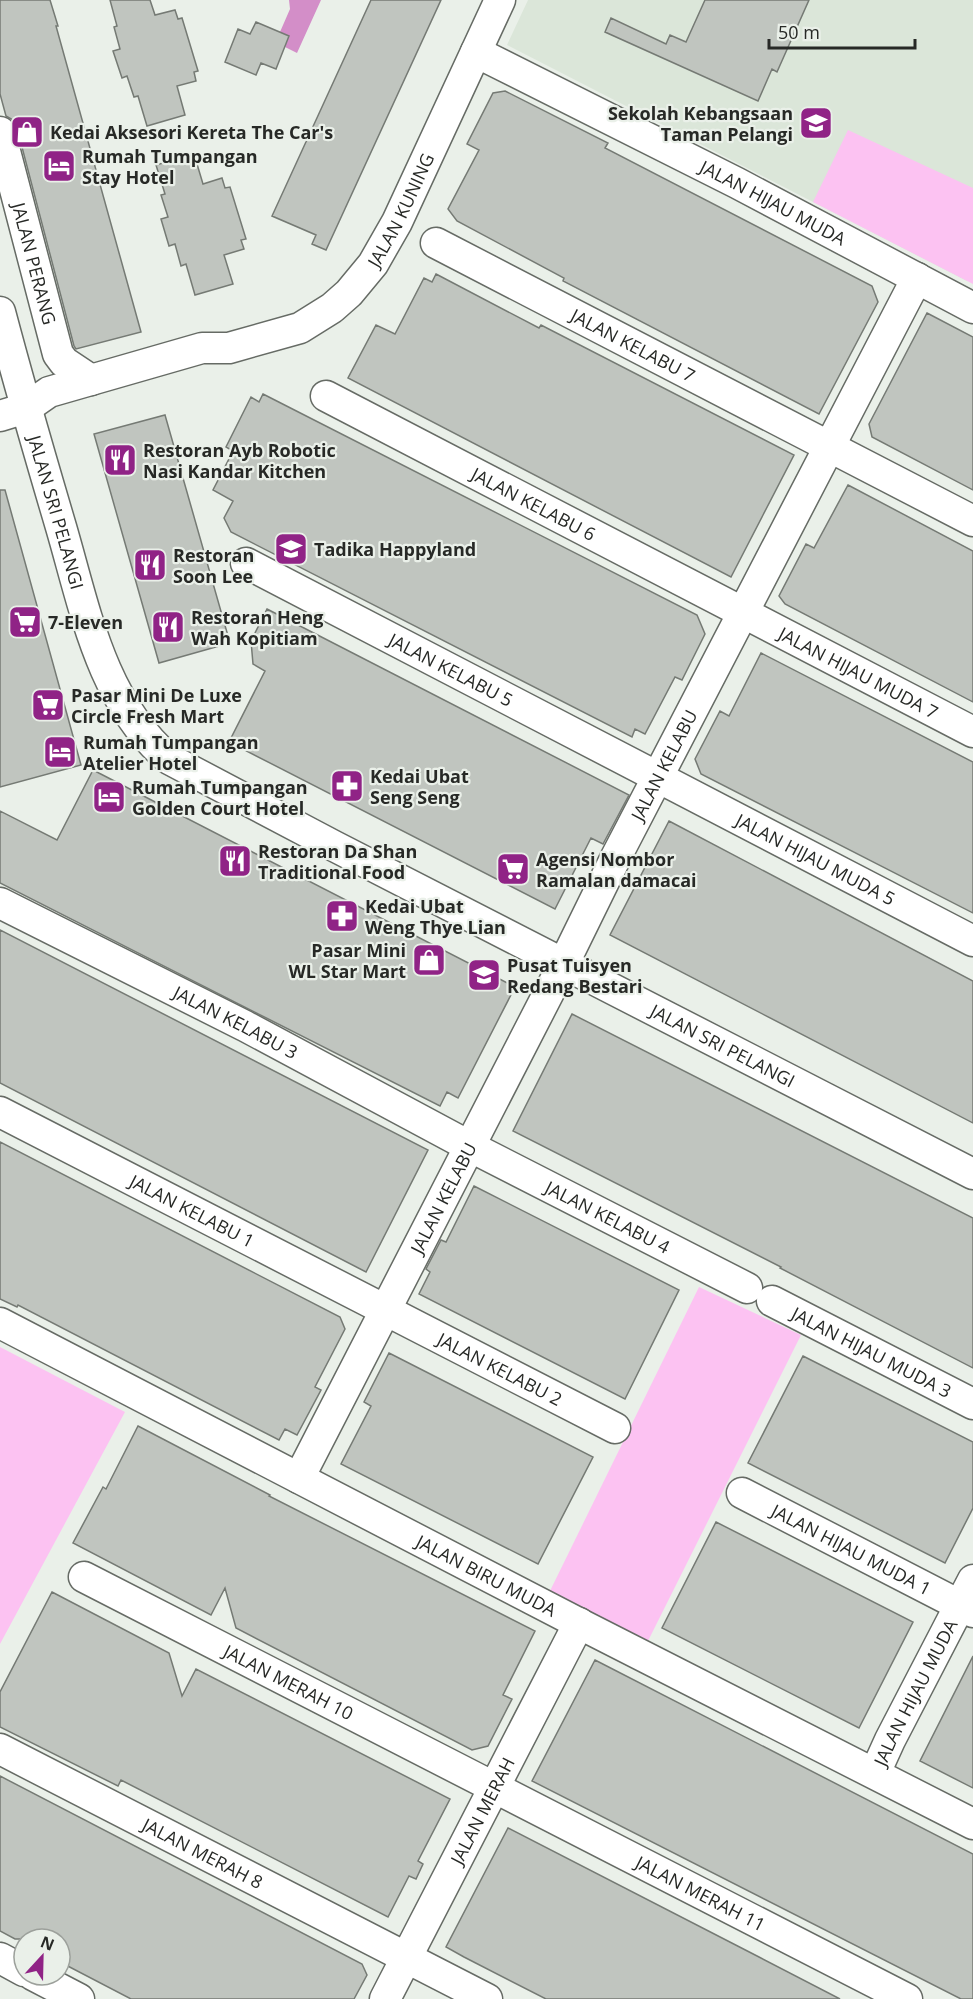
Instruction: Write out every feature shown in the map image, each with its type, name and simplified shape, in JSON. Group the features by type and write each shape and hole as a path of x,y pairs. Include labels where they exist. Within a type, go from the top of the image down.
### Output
{"street":[{"name":"JALAN KUNING","path":"13,412 49,392 202,348 229,348 300,328 332,308 349,293 373,264 397,222 500,0"},
{"name":"JALAN HIJAU MUDA","path":"476,52 737,183 973,308"},
{"name":"JALAN PERANG","path":"0,132 58,354 64,362 91,380"},
{"name":"JALAN KELABU 7","path":"436,243 973,521"},
{"name":"JALAN KELABU","path":"299,1478 657,777 917,278"},
{"name":"JALAN SRI PELANGI","path":"0,312 13,412 106,672 133,721 152,745 169,759 973,1174"},
{"name":"JALAN KUNING","path":"13,412 54,410 98,397 209,362 229,348"},
{"name":"JALAN KELABU 6","path":"326,396 743,612"},
{"name":"JALAN KELABU 5","path":"246,563 657,777"},
{"name":"JALAN HIJAU MUDA 7","path":"743,612 973,732"},
{"name":"JALAN HIJAU MUDA 5","path":"657,777 973,940"},
{"name":"JALAN KELABU 3","path":"0,903 245,1026 469,1146"},
{"name":"JALAN KELABU 1","path":"0,1112 385,1310"},
{"name":"JALAN KELABU 4","path":"469,1146 759,1294"},
{"name":"JALAN HIJAU MUDA 3","path":"759,1294 973,1404"},
{"name":"JALAN KELABU 2","path":"385,1310 615,1428"},
{"name":"JALAN BIRU MUDA","path":"0,1323 973,1824"},
{"name":"JALAN HIJAU MUDA 1","path":"742,1493 969,1599"},
{"name":"JALAN MERAH 10","path":"84,1576 494,1787"},
{"name":"JALAN HIJAU MUDA","path":"875,1773 890,1740 969,1599"},
{"name":"JALAN MERAH","path":"385,1999 579,1623"},
{"name":"JALAN MERAH 8","path":"0,1749 487,1999"},
{"name":"JALAN MERAH 11","path":"494,1787 907,1999"},
{"path":"56,1987 80,1999"}],"shaded area":[{"path":"289,0 321,0 297,53 285,47 289,36 280,32 290,9"},
{"name":"Sekolah Kebangsaan Taman Pelangi","path":"528,0 973,0 973,268 967,281 507,45"},
{"path":"848,130 973,188 973,284 813,202"},
{"path":"699,1287 801,1335 647,1643 548,1595"},
{"path":"0,1347 125,1412 0,1644"}],"building":[{"path":"0,0 50,0 141,332 76,349 74,346 17,128 13,120 6,116 0,94"},
{"path":"110,0 150,0 155,15 175,10 178,19 182,18 198,71 194,72 196,81 177,86 185,115 147,126 138,96 134,97 127,76 122,78 113,51 120,49"},
{"path":"371,0 441,0 326,250 312,244 316,235 272,216"},
{"path":"705,0 809,0 777,72 772,69 758,101 605,32 611,18 666,44 670,35 686,42"},
{"path":"256,22 289,36 276,69 261,63 256,75 225,62 238,29 250,34"},
{"path":"505,91 608,143 605,148 872,286 878,302 819,414 563,281 564,278 457,221 448,209 479,150 467,144 493,93"},
{"path":"194,154 203,184 222,178 225,188 230,187 246,239 241,240 244,249 224,255 233,284 195,295 186,264 181,266 175,244 169,246 161,219 168,217 161,195 165,194 156,165"},
{"path":"436,274 539,328 541,325 794,455 731,577 348,378 376,325 395,334 424,278 432,282"},
{"path":"927,313 973,337 973,490 872,437 869,424"},
{"path":"263,394 697,615 705,634 682,680 675,677 645,734 635,729 632,737 231,532 224,518 233,501 213,490 233,451 226,447 251,397 259,402"},
{"path":"165,415 230,643 159,663 94,434"},
{"path":"848,485 973,551 973,702 785,604 779,596 806,544 814,548"},
{"path":"0,490 5,490 81,765 0,787"},
{"path":"267,609 629,795 603,844 591,838 555,909 229,742 265,671 253,664 251,641"},
{"path":"761,653 973,762 973,913 701,774 695,759 720,711 729,716"},
{"path":"93,770 515,987 458,1098 447,1092 440,1106 0,883 0,811 57,840"},
{"path":"669,821 973,981 973,1123 610,935"},
{"path":"0,930 428,1150 366,1272 0,1083"},
{"path":"572,1014 973,1218 973,1368 781,1267 513,1131"},
{"path":"0,1142 340,1317 345,1329 315,1387 321,1390 297,1435 285,1429 279,1440 18,1305 17,1307 0,1299"},
{"path":"474,1186 679,1290 625,1399 419,1294 430,1272 426,1269 441,1240 446,1242"},
{"path":"389,1353 593,1457 538,1564 341,1464 371,1406 364,1402"},
{"path":"803,1356 973,1442 973,1508 945,1563 748,1463"},
{"path":"138,1426 269,1496 535,1631 503,1695 512,1699 488,1746 472,1750 236,1628 225,1588 211,1615 73,1543 103,1487 106,1489"},
{"path":"716,1522 913,1622 859,1728 662,1628"},
{"path":"52,1592 169,1653 182,1696 196,1669 450,1799 418,1861 423,1864 416,1879 409,1876 388,1917 121,1780 118,1786 0,1727 0,1692"},
{"path":"973,1656 973,1788 920,1761"},
{"path":"595,1660 973,1854 973,1999 961,1999 532,1781"},
{"path":"0,1776 362,1964 367,1975 354,1999 131,1999 72,1968 72,1927 12,1927 12,1937 0,1931"},
{"path":"508,1828 840,1999 546,1999 464,1957 446,1947"}],"place":[{"name":"Sekolah Kebangsaan Taman Pelangi","path":"816,123"},
{"name":"Kedai Aksesori Kereta The Car's","path":"27,132"},
{"name":"Rumah Tumpangan Stay Hotel","path":"59,166"},
{"name":"Restoran Ayb Robotic Nasi Kandar Kitchen","path":"120,460"},
{"name":"Tadika Happyland","path":"291,549"},
{"name":"Restoran Soon Lee","path":"150,565"},
{"name":"7-Eleven","path":"25,622"},
{"name":"Restoran Heng Wah Kopitiam","path":"168,627"},
{"name":"Pasar Mini De Luxe Circle Fresh Mart","path":"48,705"},
{"name":"Rumah Tumpangan Atelier Hotel","path":"60,752"},
{"name":"Kedai Ubat Seng Seng","path":"347,786"},
{"name":"Rumah Tumpangan Golden Court Hotel","path":"109,797"},
{"name":"Restoran Da Shan Traditional Food","path":"235,861"},
{"name":"Agensi Nombor Ramalan damacai","path":"513,869"},
{"name":"Kedai Ubat Weng Thye Lian","path":"342,916"},
{"name":"Pasar Mini WL Star Mart","path":"429,960"},
{"name":"Pusat Tuisyen Redang Bestari","path":"484,975"}]}
